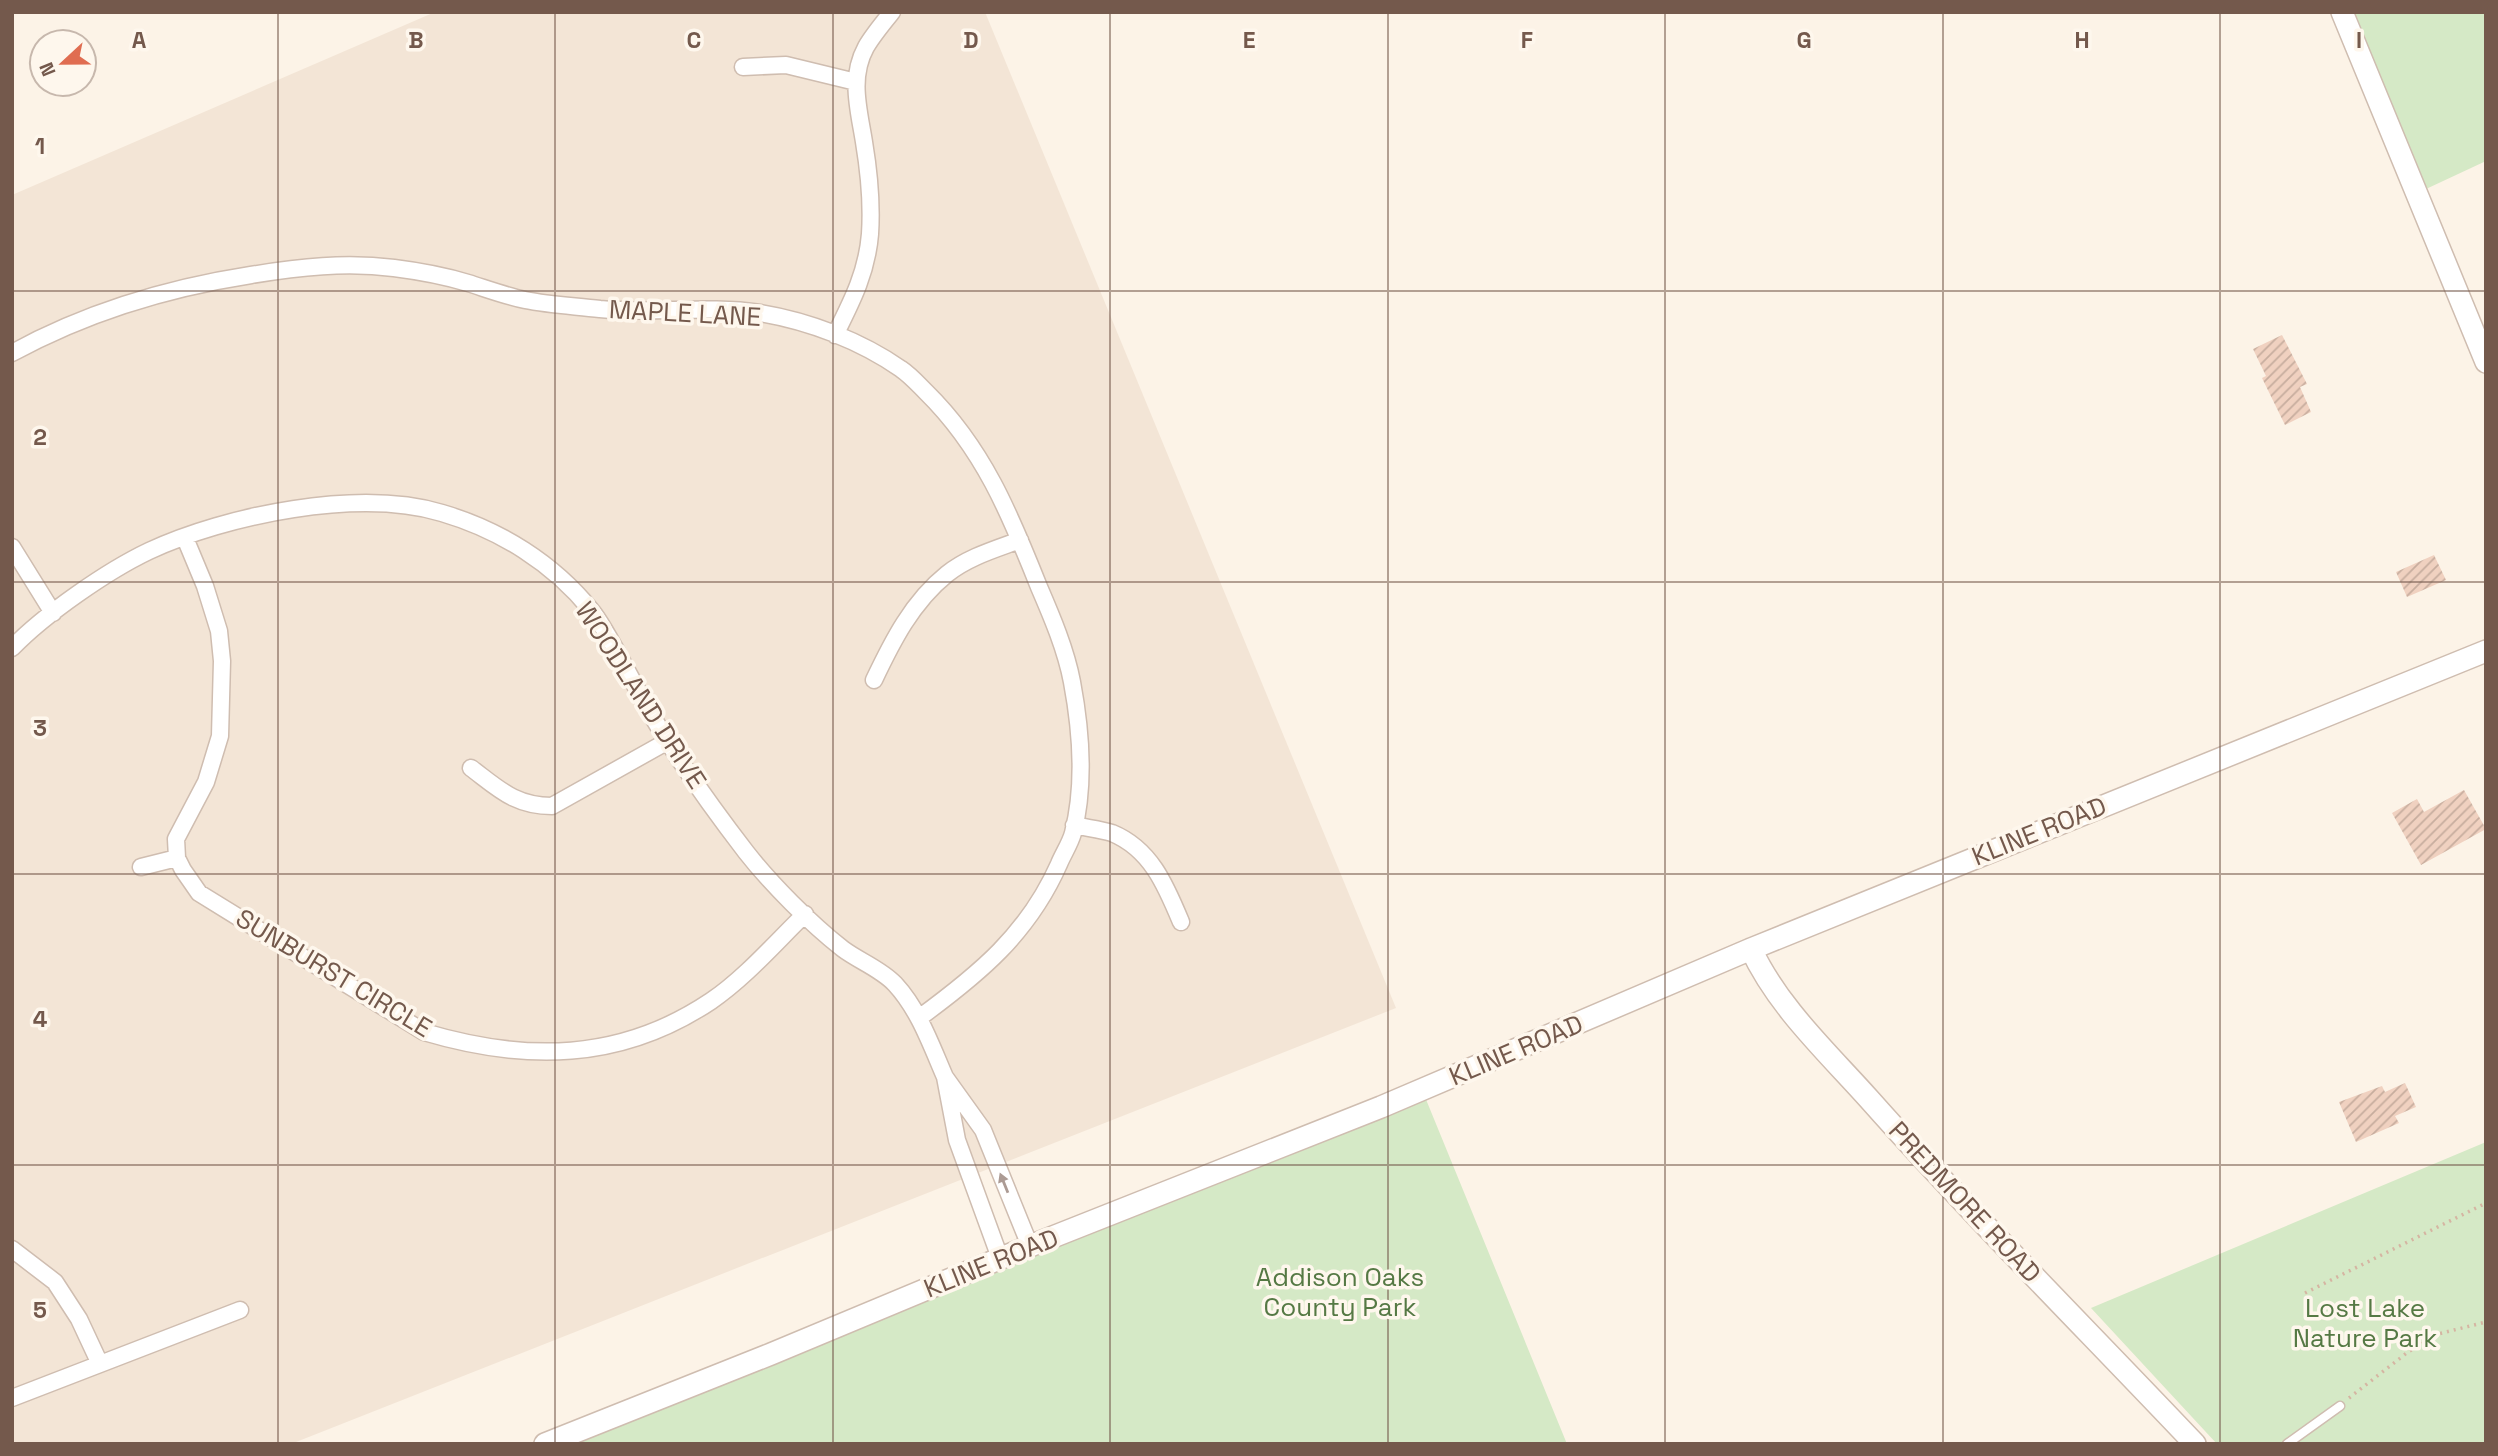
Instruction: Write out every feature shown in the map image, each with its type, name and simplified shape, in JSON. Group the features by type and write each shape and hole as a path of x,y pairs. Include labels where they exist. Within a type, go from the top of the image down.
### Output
{"street":[{"path":"835,335 861,283 870,235 870,193 856,103 856,82 865,48 892,12"},
{"path":"2342,12 2486,362"},
{"path":"743,68 786,65 856,82"},
{"name":"MAPLE LANE","path":"12,353 48,333 128,302 164,292 201,283 297,268 353,264 398,268 461,281 523,300 572,306 628,312 698,310 760,313 849,340 903,370 943,409 988,470 1020,540 1054,623 1072,679 1080,785 1072,834 1050,884 1005,947 967,983 919,1018"},
{"name":"WOODLAND DRIVE","path":"12,648 32,628 53,613 94,584 149,551 217,526 281,511 352,502 398,505 440,512 506,538 549,568 593,611 668,741 747,853 805,914 842,948 894,982 919,1018 945,1077 983,1130 1030,1246"},
{"path":"141,867 177,858 176,839 206,782 220,736 222,661 219,631 205,586 185,538"},
{"path":"873,680 895,635 923,598 947,574 974,558 1020,540"},
{"path":"12,547 53,613"},
{"name":"KLINE ROAD","path":"545,1444 771,1354 1000,1258 1381,1107 1751,949 2486,651"},
{"path":"471,768 514,799 534,806 552,806 668,741"},
{"path":"1074,825 1112,834 1138,848 1154,865 1181,922"},
{"name":"SUNBURST CIRCLE","path":"177,858 200,893 424,1032 458,1042 553,1053 617,1045 666,1025 711,1001 805,914"},
{"name":"PREDMORE ROAD","path":"1751,949 1763,975 1781,1000 1898,1132 2195,1444"},
{"name":"WOODLAND DRIVE","path":"945,1077 957,1140 1000,1258"},
{"path":"12,1249 55,1282 79,1319 100,1364"},
{"path":"12,1398 240,1310"}],"lane":[{"path":"2287,1444 2340,1406"}],"path":[{"path":"2305,1293 2486,1203"},
{"path":"2340,1406 2371,1379 2438,1334 2486,1322"}],"shaded area":[{"path":"435,12 985,12 1396,1008 291,1444 12,1444 12,195"}],"green space":[{"path":"2351,12 2486,12 2486,161 2426,189"},
{"name":"Addison Oaks County Park","path":"1425,1097 1567,1444 540,1444"},
{"name":"Lost Lake Nature Park","path":"2486,1142 2486,1444 2217,1444 2091,1308"}],"building":[{"path":"2282,335 2307,384 2300,387 2311,412 2285,425 2262,378 2266,376 2253,349"},
{"path":"2434,555 2446,580 2407,597 2396,572"},
{"path":"2464,790 2486,829 2421,865 2392,813 2417,799 2424,812"},
{"path":"2405,1083 2416,1107 2395,1116 2399,1123 2356,1142 2339,1102 2382,1086 2385,1092"}]}
